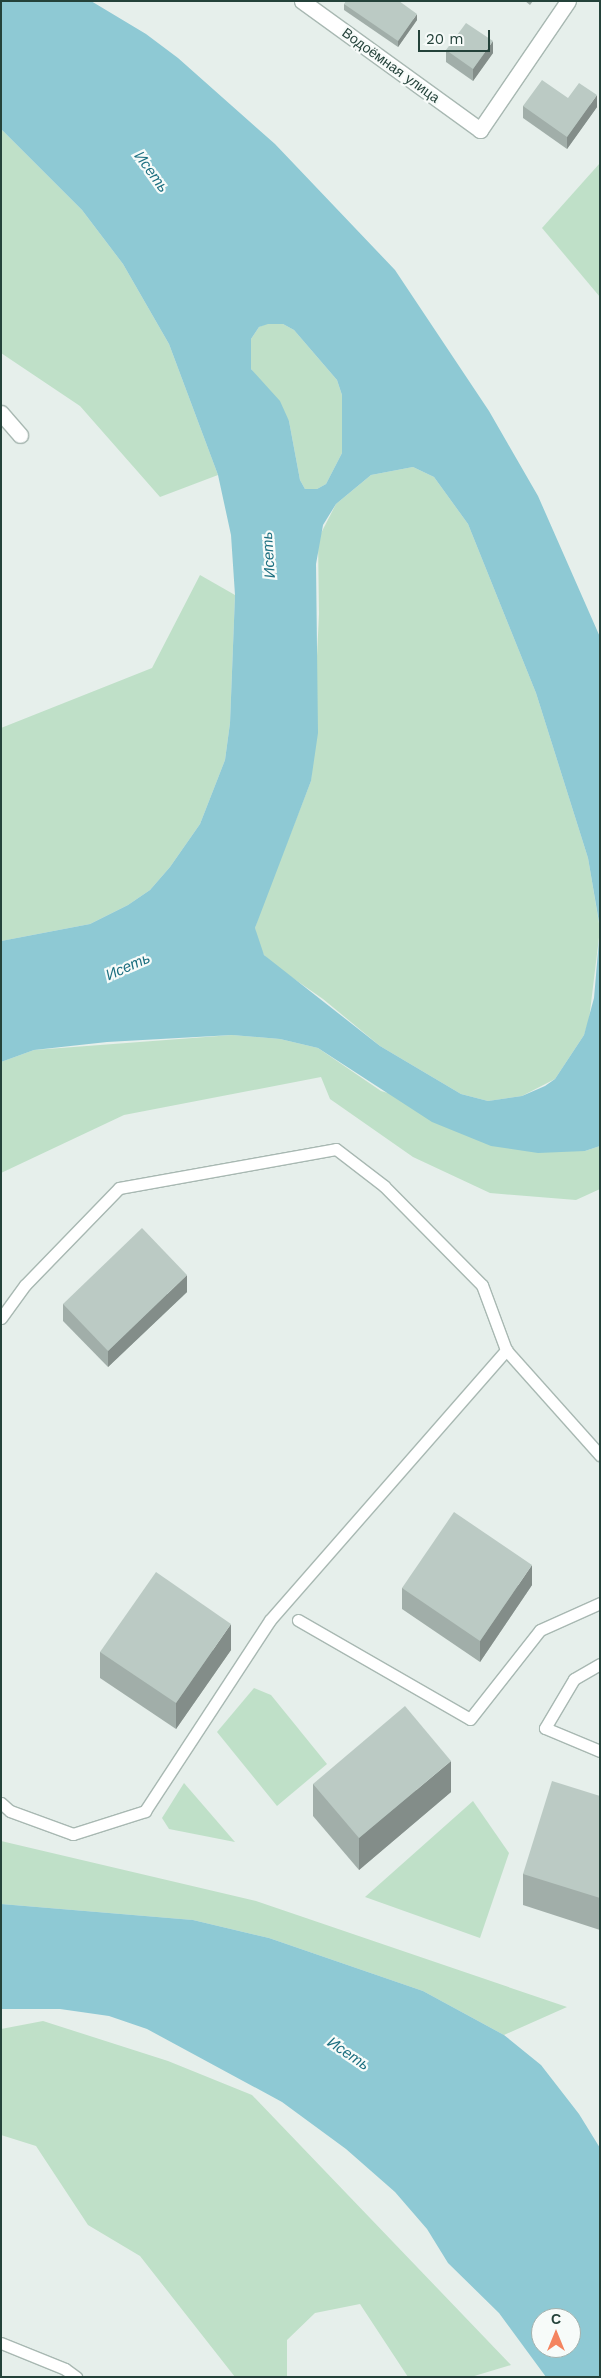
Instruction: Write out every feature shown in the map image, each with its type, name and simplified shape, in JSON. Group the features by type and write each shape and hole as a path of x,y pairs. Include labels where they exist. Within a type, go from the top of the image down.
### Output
{"street":[{"name":"Водоёмная улица","path":"302,1 480,130 568,1"},
{"path":"1,413 20,435"}],"lane":[{"path":"1,1318 25,1285 119,1188 336,1149 384,1186 482,1285 506,1350 600,1455"},
{"path":"1,1803 10,1811 73,1834 145,1811 270,1620 506,1350"},
{"path":"298,1620 470,1719 540,1630 600,1603"},
{"path":"600,1664 574,1679 545,1728 600,1751"},
{"path":"1,2343 66,2369 76,2377"}],"green space":[{"path":"1,129 82,210 123,264 169,344 218,475 160,497 80,406 1,353"},
{"path":"600,163 600,297 542,228"},
{"path":"268,323 283,324 294,330 337,380 342,395 342,453 326,484 317,489 305,489 300,480 289,421 251,369 251,339 259,327"},
{"path":"413,467 434,477 468,524 536,693 588,858 600,929 589,1020 584,1035 555,1079 522,1096 488,1101 461,1094 380,1046 323,999 274,965 264,955 256,940 255,928 261,909 311,781 319,614 318,539 336,504 371,475"},
{"path":"200,575 235,595 230,723 225,760 200,824 170,867 150,890 128,905 90,924 1,941 1,728 152,668"},
{"path":"232,1035 280,1039 318,1048 381,1091 585,1151 600,1146 600,1189 576,1200 490,1193 413,1157 330,1099 321,1077 124,1115 1,1173 1,1062 34,1050"},
{"path":"254,1688 271,1695 327,1764 277,1806 217,1732"},
{"path":"184,1783 235,1842 169,1829 162,1818"},
{"path":"473,1801 509,1853 480,1938 365,1897"},
{"path":"1,1841 256,1901 567,2007 504,2035 423,1991 269,1938 193,1920 1,1904"},
{"path":"43,2021 168,2061 252,2095 511,2365 471,2377 408,2377 360,2304 315,2313 287,2340 287,2377 235,2377 140,2256 88,2225 36,2146 1,2135 1,2029"}],"water":[{"name":"Исеть","path":"1,1 91,1 146,34 178,58 275,144 395,270 489,411 538,496 600,637 600,928 588,858 536,693 468,524 434,477 413,467 371,475 336,504 323,525 316,564 318,733 311,781 255,928 264,955 380,1046 461,1094 488,1101 522,1096 545,1086 555,1079 584,1035 594,998 600,929 600,1146 585,1151 538,1153 491,1146 432,1122 318,1048 280,1039 232,1035 107,1042 34,1050 1,1062 1,941 90,924 128,905 150,890 170,867 200,824 225,760 230,723 235,595 231,535 218,475 169,344 123,264 82,210 1,129","holes":["268,324 283,324 294,330 337,380 342,395 342,453 326,484 317,489 305,489 300,480 289,421 280,401 251,369 251,339 259,327"]},
{"name":"Исеть","path":"1,1904 193,1920 269,1938 423,1991 504,2035 541,2065 579,2114 600,2148 600,2377 546,2377 532,2358 581,2358 581,2308 531,2308 531,2357 499,2313 448,2263 427,2229 395,2192 346,2149 282,2102 147,2029 109,2016 60,2009 1,2009"}],"building":[{"path":"346,1 399,1 417,14 398,41 344,4"},
{"path":"466,23 493,41 473,69 446,50"},
{"path":"542,80 568,98 579,83 597,95 567,137 523,106"},
{"path":"142,1228 187,1275 108,1351 63,1304"},
{"path":"454,1512 532,1565 480,1641 402,1588"},
{"path":"156,1572 231,1624 176,1703 100,1652"},
{"path":"405,1706 451,1761 359,1838 313,1784"},
{"path":"552,1781 600,1796 600,1898 523,1874"}]}
